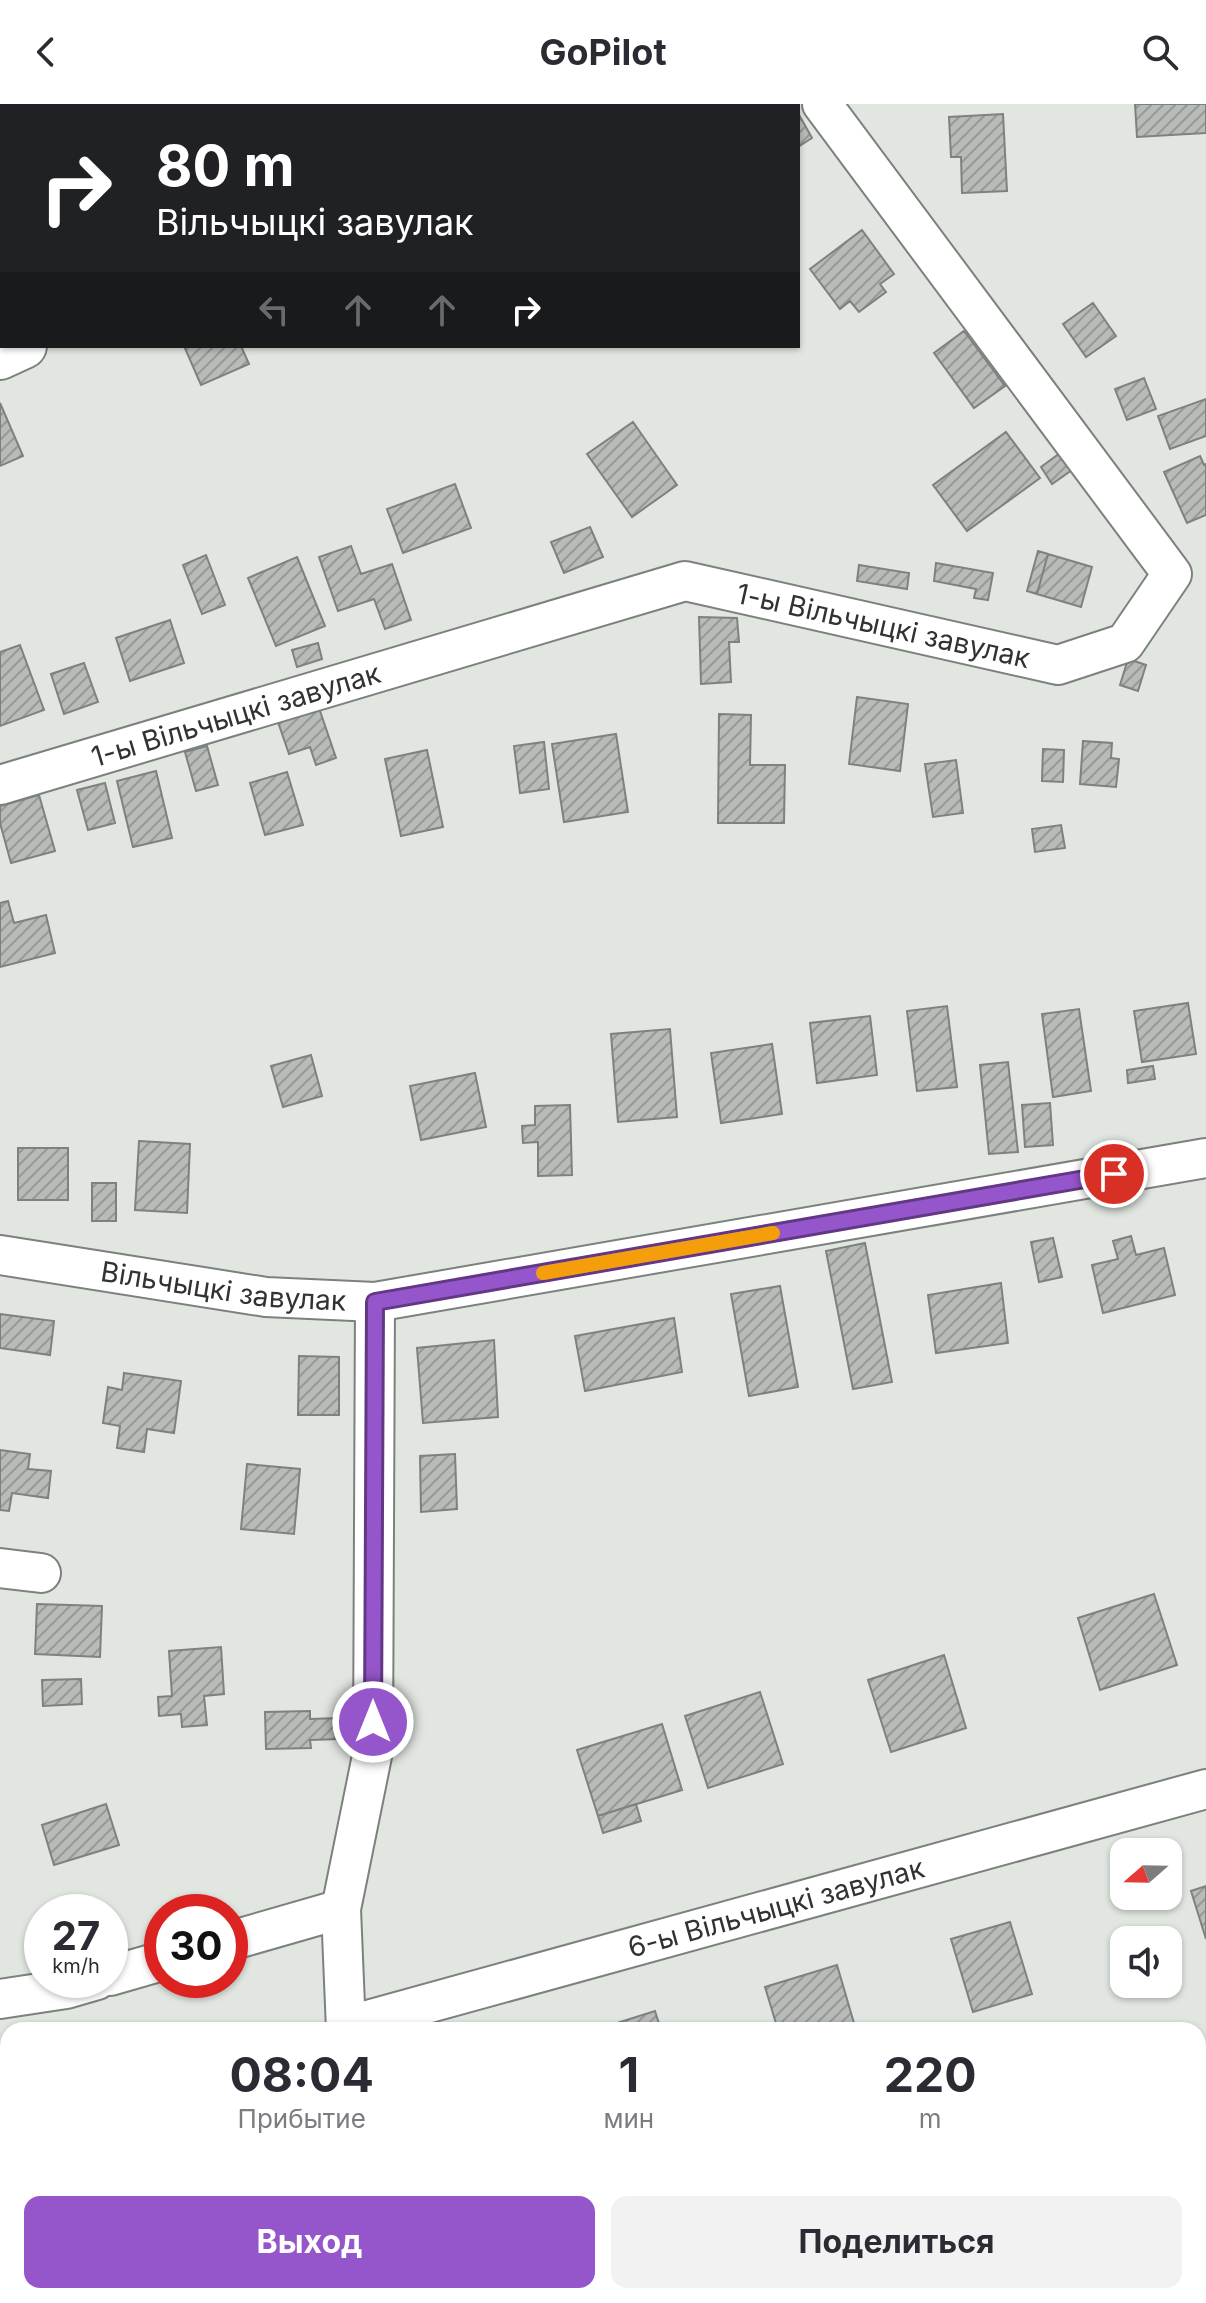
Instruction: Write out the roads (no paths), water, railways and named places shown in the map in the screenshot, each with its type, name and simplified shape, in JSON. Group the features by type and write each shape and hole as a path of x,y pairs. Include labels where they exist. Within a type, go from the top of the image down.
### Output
{"main road":[{"path":"0,357 20,348"}],"street":[{"name":"1-ы Вільчыцкі завулак","path":"0,785 685,581 1058,665 1125,643 1172,574 822,104"},
{"name":"Вільчыцкі завулак","path":"0,1255 266,1297 375,1302 1206,1158"},
{"path":"346,2022 341,1909 373,1751 375,1302"},
{"path":"0,1568 41,1573"},
{"name":"6-ы Вільчыцкі завулак","path":"368,2022 1206,1789"},
{"path":"248,1936 341,1909"},
{"path":"0,1999 24,1995"}]}
